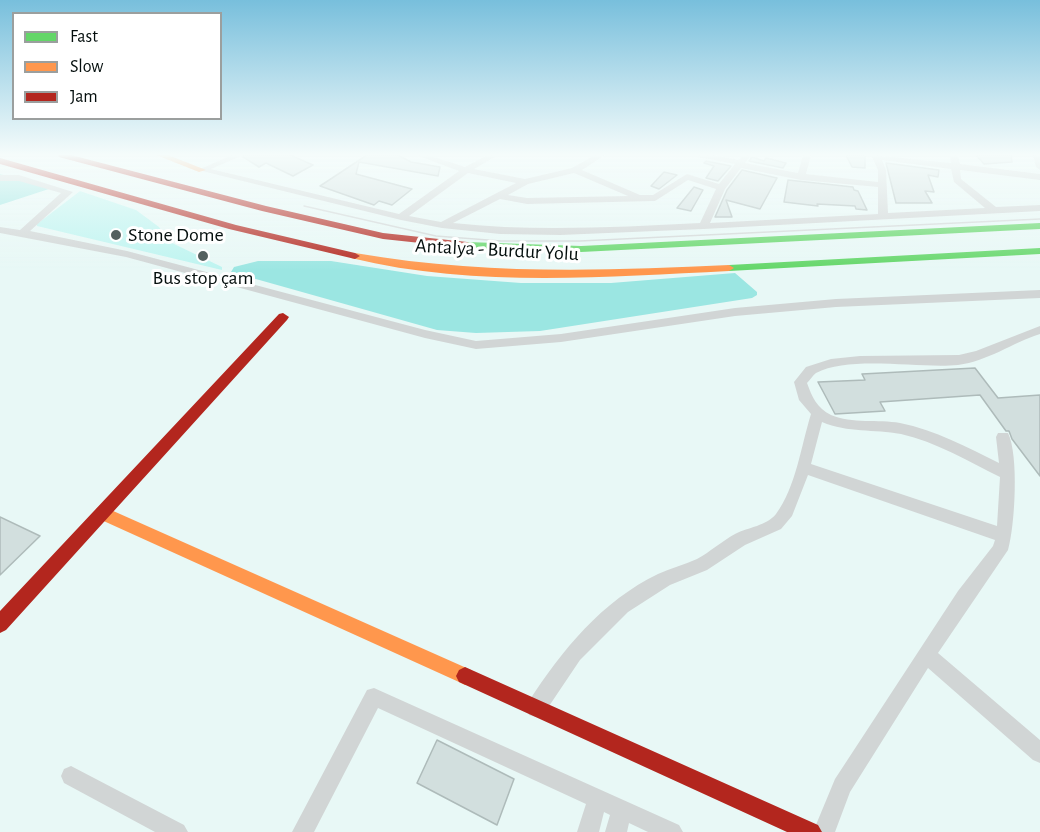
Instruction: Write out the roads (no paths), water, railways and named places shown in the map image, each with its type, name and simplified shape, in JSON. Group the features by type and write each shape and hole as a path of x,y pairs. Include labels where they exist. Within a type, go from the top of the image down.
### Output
{"main road":[{"name":"Antalya - Burdur Yolu","path":"117,194 272,237 376,261 454,271 516,275 589,275 1040,251"},
{"name":"Antalya - Burdur Yolu","path":"206,194 265,210 383,236 451,245 581,249 1040,226"},
{"path":"994,228 981,236 983,241 996,250 1008,253"},
{"path":"0,624 283,317"},
{"path":"102,513 811,832"}],"street":[{"path":"22,232 66,194"},
{"path":"303,194 442,225 500,231 560,232 704,226 1040,208"},
{"path":"401,217 433,194"},
{"path":"442,225 503,194"},
{"path":"629,194 641,199"},
{"path":"499,196 527,201 641,199 655,198 661,194"},
{"path":"704,226 718,194"},
{"path":"882,194 883,216"},
{"path":"974,194 993,210"},
{"path":"0,231 22,232 127,254 476,345 561,338 735,312 836,303 1040,294"},
{"path":"1007,474 920,435 889,427 838,423 818,413 803,394 800,385 802,376 809,369 829,363 872,360 960,360 979,356 1040,330"},
{"path":"536,708 572,655 590,635 624,606 659,581 701,565 739,540 774,525 784,514 803,467 818,413"},
{"path":"824,832 842,786 964,597 996,556 1004,536 1007,474 1003,437"},
{"path":"803,467 1004,536"},
{"path":"927,655 1040,753"},
{"path":"303,832 374,697 672,832"},
{"path":"70,776 177,832"},
{"path":"588,832 598,799"},
{"path":"616,832 622,810"}],"tram line":[{"path":"304,206 436,236 501,241 580,241 1040,219"}],"place":[{"name":"Stone Dome","path":"116,235"},
{"name":"Bus stop çam","path":"203,256"}]}
